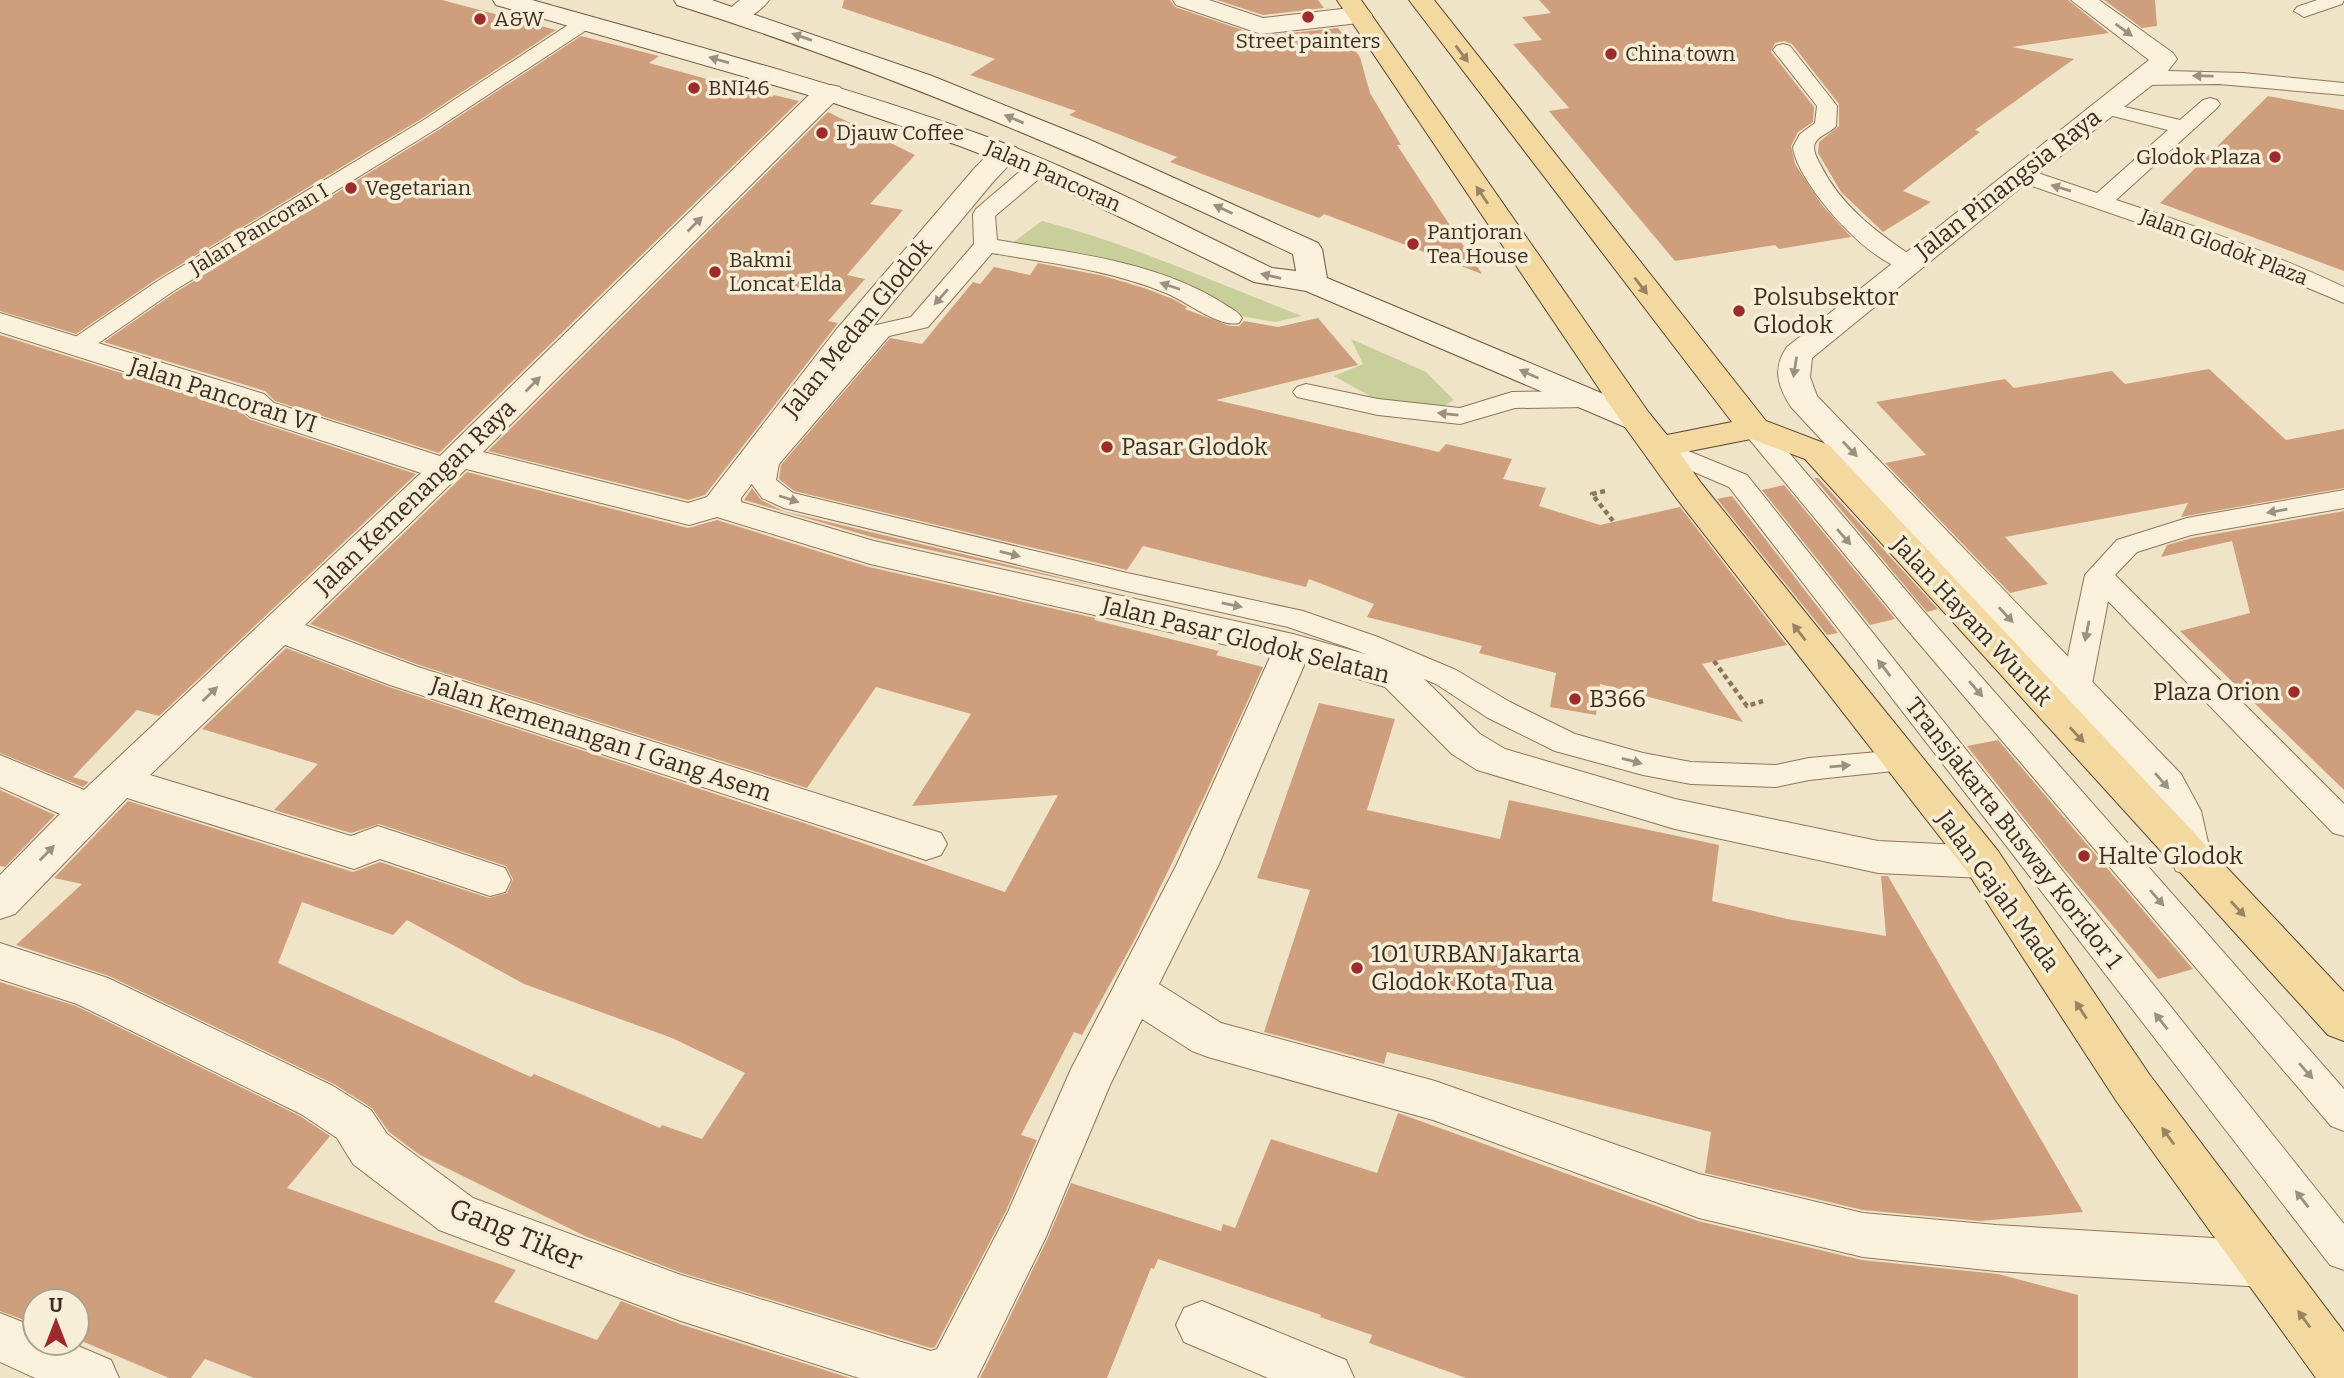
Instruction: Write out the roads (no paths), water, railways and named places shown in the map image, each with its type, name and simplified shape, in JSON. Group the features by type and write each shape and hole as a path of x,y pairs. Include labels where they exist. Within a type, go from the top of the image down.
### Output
{"main road":[{"path":"1421,0 1754,428"},
{"name":"Jalan Gajah Mada","path":"1354,8 1689,491 1983,862 2133,1088 2344,1374"},
{"path":"1648,433 1754,428"},
{"name":"Jalan Hayam Wuruk","path":"1754,428 1817,452 2191,860 2344,1022"}],"street":[{"name":"Jalan Pancoran","path":"505,0 831,93 1006,153 1265,276 1313,283 1587,399 1648,433"},
{"name":"Jalan Pancoran","path":"686,0 746,7 806,38 1005,115 1215,206 1307,249 1313,283"},
{"path":"1185,0 1261,26 1279,26 1354,8"},
{"path":"2084,0 2153,69"},
{"name":"Jalan Pinangsia Raya","path":"2153,69 1798,354 1792,366 1793,380 1803,400 2167,785 2184,818 2191,860"},
{"name":"Jalan Kemenangan Raya","path":"0,902 89,810 452,463 818,101 831,93"},
{"name":"Jalan Medan Glodok","path":"725,507 724,497 847,337 982,176 1006,153"},
{"name":"Jalan Pancoran VI","path":"0,322 252,401 262,410 452,463 689,514 725,507"},
{"name":"Jalan Pasar Glodok Selatan","path":"725,507 870,552 1293,647 1398,677 1466,744 1491,761 1675,814 1878,857 1983,862"},
{"name":"Jalan Kemenangan I Gang Asem","path":"277,630 300,636 404,676 532,714 579,733 926,844"},
{"path":"1293,647 1198,864 1134,991 1208,1038 1435,1101 1699,1196 1863,1235 1996,1248 2263,1264"},
{"path":"0,770 89,810"},
{"path":"120,780 354,853 382,842 490,880"},
{"name":"Gang Tiker","path":"0,961 92,991 317,1100 354,1124 370,1149 456,1214 681,1298 931,1377 955,1367 1028,1223 1087,1083 1134,991"},
{"path":"1202,1325 1328,1378"},
{"path":"0,1338 93,1378"}],"lane":[{"path":"2304,11 2335,0"},
{"name":"Jalan Pancoran I","path":"77,347 164,287 429,125 584,23"},
{"path":"1783,50 1827,106 1825,126 1803,145 1804,155 1820,186 1840,214 1908,264"},
{"path":"2153,69 2283,65 2344,73"},
{"path":"2153,69 2292,81 2344,89"},
{"path":"2102,200 2210,104"},
{"path":"2104,108 2183,127"},
{"path":"1039,167 984,214 986,245 919,322 881,331 767,461 761,472 762,482 771,492 783,499 1113,579 1293,618 1368,644 1446,677 1499,710 1566,743 1643,764 1691,773 1776,776 1810,769 1901,761"},
{"name":"Jalan Glodok Plaza","path":"2020,174 2102,200 2298,273 2344,296"},
{"path":"986,245 1138,275 1193,294 1230,318"},
{"path":"1306,391 1378,407 1460,416 1512,400 1587,399"},
{"path":"1754,428 1897,598 2344,1115"},
{"name":"Transjakarta Busway Koridor 1","path":"1648,433 1738,481 2344,1253"},
{"path":"2076,689 2098,575 2127,546 2187,527 2344,499"},
{"path":"2098,575 2344,824"}],"place":[{"name":"Street painters","path":"1308,17"},
{"name":"A&W","path":"480,19"},
{"name":"China town","path":"1611,54"},
{"name":"BNI46","path":"694,88"},
{"name":"Djauw Coffee","path":"822,133"},
{"name":"Glodok Plaza","path":"2275,157"},
{"name":"Vegetarian","path":"351,188"},
{"name":"Pantjoran Tea House","path":"1413,244"},
{"name":"Bakmi Loncat Elda","path":"715,272"},
{"name":"Polsubsektor Glodok","path":"1739,311"},
{"name":"Pasar Glodok","path":"1107,447"},
{"name":"Plaza Orion","path":"2294,692"},
{"name":"B366","path":"1575,699"},
{"name":"Halte Glodok","path":"2084,856"},
{"name":"1O1 URBAN Jakarta Glodok Kota Tua","path":"1357,968"}]}
